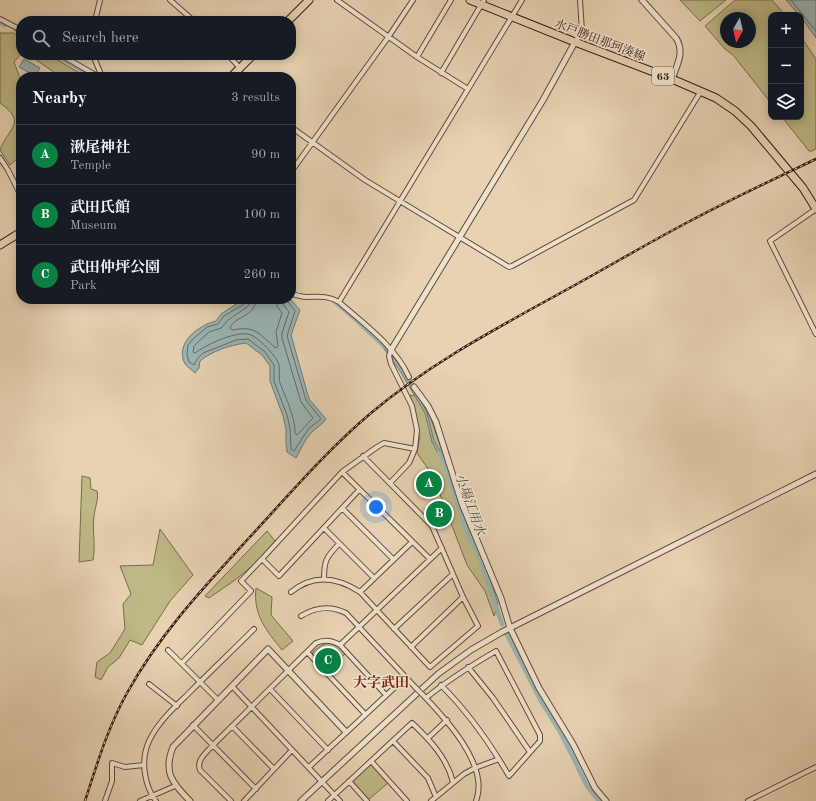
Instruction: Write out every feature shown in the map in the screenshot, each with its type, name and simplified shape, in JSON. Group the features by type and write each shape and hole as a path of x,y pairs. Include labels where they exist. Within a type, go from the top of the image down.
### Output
{"main road":[{"path":"293,16 309,0"},
{"name":"水戸勝田那珂湊線","path":"470,0 482,2 512,17 701,90 726,104 751,126 803,188 816,209"},
{"path":"236,72 248,60"},
{"path":"0,245 16,235"}],"street":[{"path":"96,16 100,0"},
{"path":"170,0 188,16"},
{"path":"337,0 417,57 468,89"},
{"path":"296,165 389,36 413,0"},
{"path":"417,57 451,0"},
{"path":"339,302 522,0"},
{"path":"390,483 410,463 415,449 417,430 407,394 402,388 391,364 389,356 391,350 582,32 580,0"},
{"path":"642,0 680,44 680,56 672,79"},
{"path":"441,73 482,2"},
{"path":"0,19 16,27"},
{"path":"70,60 91,72"},
{"path":"95,60 98,72"},
{"path":"233,60 240,68"},
{"path":"296,131 365,180 400,202 506,265 512,266 634,200 701,90"},
{"path":"0,158 16,186"},
{"path":"815,331 770,241 816,209"},
{"path":"296,294 302,296 329,296 339,302 391,350 404,368 408,377"},
{"path":"414,387 428,406 436,422 462,504 501,598 510,628 539,688 573,744 595,788 606,801"},
{"path":"182,663 251,591 241,581 342,472 363,456 384,443 415,449"},
{"path":"291,592 302,585 324,579 340,582 351,587 360,592 430,667 478,626 432,526 363,456"},
{"path":"342,472 430,559"},
{"path":"301,801 438,674 471,650 510,628 816,474"},
{"path":"262,559 279,576 343,509 359,490"},
{"path":"343,509 393,559"},
{"path":"324,528 374,578"},
{"path":"360,592 412,542"},
{"path":"324,579 324,562 339,544"},
{"path":"340,646 359,626 442,548"},
{"path":"394,629 453,574"},
{"path":"410,647 464,597"},
{"path":"301,616 310,610 317,608 331,608 346,613 359,626 447,720 459,737 475,768 478,785 476,801"},
{"path":"156,801 152,796 146,779 144,765 147,746 155,729 254,629"},
{"path":"231,801 198,766 200,761 213,745 316,644 321,641 332,641 340,646 386,695"},
{"path":"190,801 175,786 170,774 170,757 176,743 268,649 346,732"},
{"path":"168,650 218,700"},
{"path":"426,698 441,685 496,651 540,735 540,741 509,776 499,759 458,702 441,685"},
{"path":"307,652 365,714"},
{"path":"468,667 493,698 530,752"},
{"path":"309,768 406,677"},
{"path":"149,684 177,706"},
{"path":"232,686 340,801"},
{"path":"270,688 328,750"},
{"path":"428,738 447,720"},
{"path":"328,801 412,723 428,738 445,761 451,772 453,782"},
{"path":"193,725 256,789"},
{"path":"232,726 274,769"},
{"path":"393,741 428,778 436,797"},
{"path":"244,801 292,750"},
{"path":"431,801 464,774 499,759"},
{"path":"371,761 407,801"},
{"path":"105,801 112,780 112,763 125,767 144,765"},
{"path":"748,801 816,767"},
{"path":"349,781 367,801"},
{"path":"140,801 175,786"}],"shaded area":[{"path":"680,0 726,0 700,21"},
{"path":"735,0 772,0 782,12 768,12 768,99 733,55 724,48 756,48 756,12 721,12"},
{"path":"720,13 720,43 705,26"},
{"path":"0,33 14,33 16,34 16,60 14,62 18,72 16,72 16,160 10,165 0,150 3,142 14,126 14,121 13,116 0,103"},
{"path":"804,41 816,59 816,149 809,151 784,120 804,120"},
{"path":"36,60 57,60 78,72 54,72"},
{"path":"410,395 420,397 429,413 468,527 486,566 498,604 494,616 485,591 467,565 433,476 417,453 420,436"},
{"path":"82,476 90,478 91,489 97,491 98,497 94,513 93,560 79,562"},
{"path":"160,529 193,575 170,601 142,645 130,640 119,658 108,667 101,680 95,677 97,662 110,653 125,629 123,604 131,594 120,566 153,565"},
{"path":"267,531 275,541 257,562 209,598 205,596"},
{"path":"256,588 272,597 271,615 293,641 282,650 262,622 257,606"},
{"path":"330,643 339,647 345,654 327,669 312,653 320,646"},
{"path":"370,764 388,783 368,800 352,782"}],"water":[{"path":"786,0 816,0 816,38 804,21 804,12 796,12"},
{"path":"23,60 26,60 40,68 38,72 28,72 19,67"},
{"path":"236,304 295,304 300,310 291,335 309,399 326,419 314,430 303,444 296,458 287,452 286,429 283,416 270,381 270,366 262,355 246,343 216,351 205,357 200,361 199,368 195,373 185,364 182,356 185,342 202,326 216,321 221,314"},
{"path":"381,341 403,370 427,412 434,441 443,456 440,457 432,442 425,413 400,371 379,342"}],"waterway":[{"name":"小場江用水","path":"0,22 5,25"},
{"name":"小場江用水","path":"64,60 85,72"},
{"name":"小場江用水","path":"333,300 384,346"},
{"name":"小場江用水","path":"439,453 444,462 469,538 478,553 502,624"},
{"name":"小場江用水","path":"507,635 541,701 559,730 577,765"},
{"name":"小場江用水","path":"578,768 587,786 599,801"}],"tunnel":[{"path":"409,377 414,387"}],"railway":[{"path":"85,801 103,746 114,719 127,693 153,651 167,632 215,576 308,474 355,427 417,378 490,332 690,221 816,159"}],"place":[{"name":"湫尾神社","path":"429,484"},
{"name":"武田氏館","path":"439,514"},
{"name":"武田仲坪公園","path":"328,661"}],"district":[{"name":"大字武田","path":"381,682"}]}
